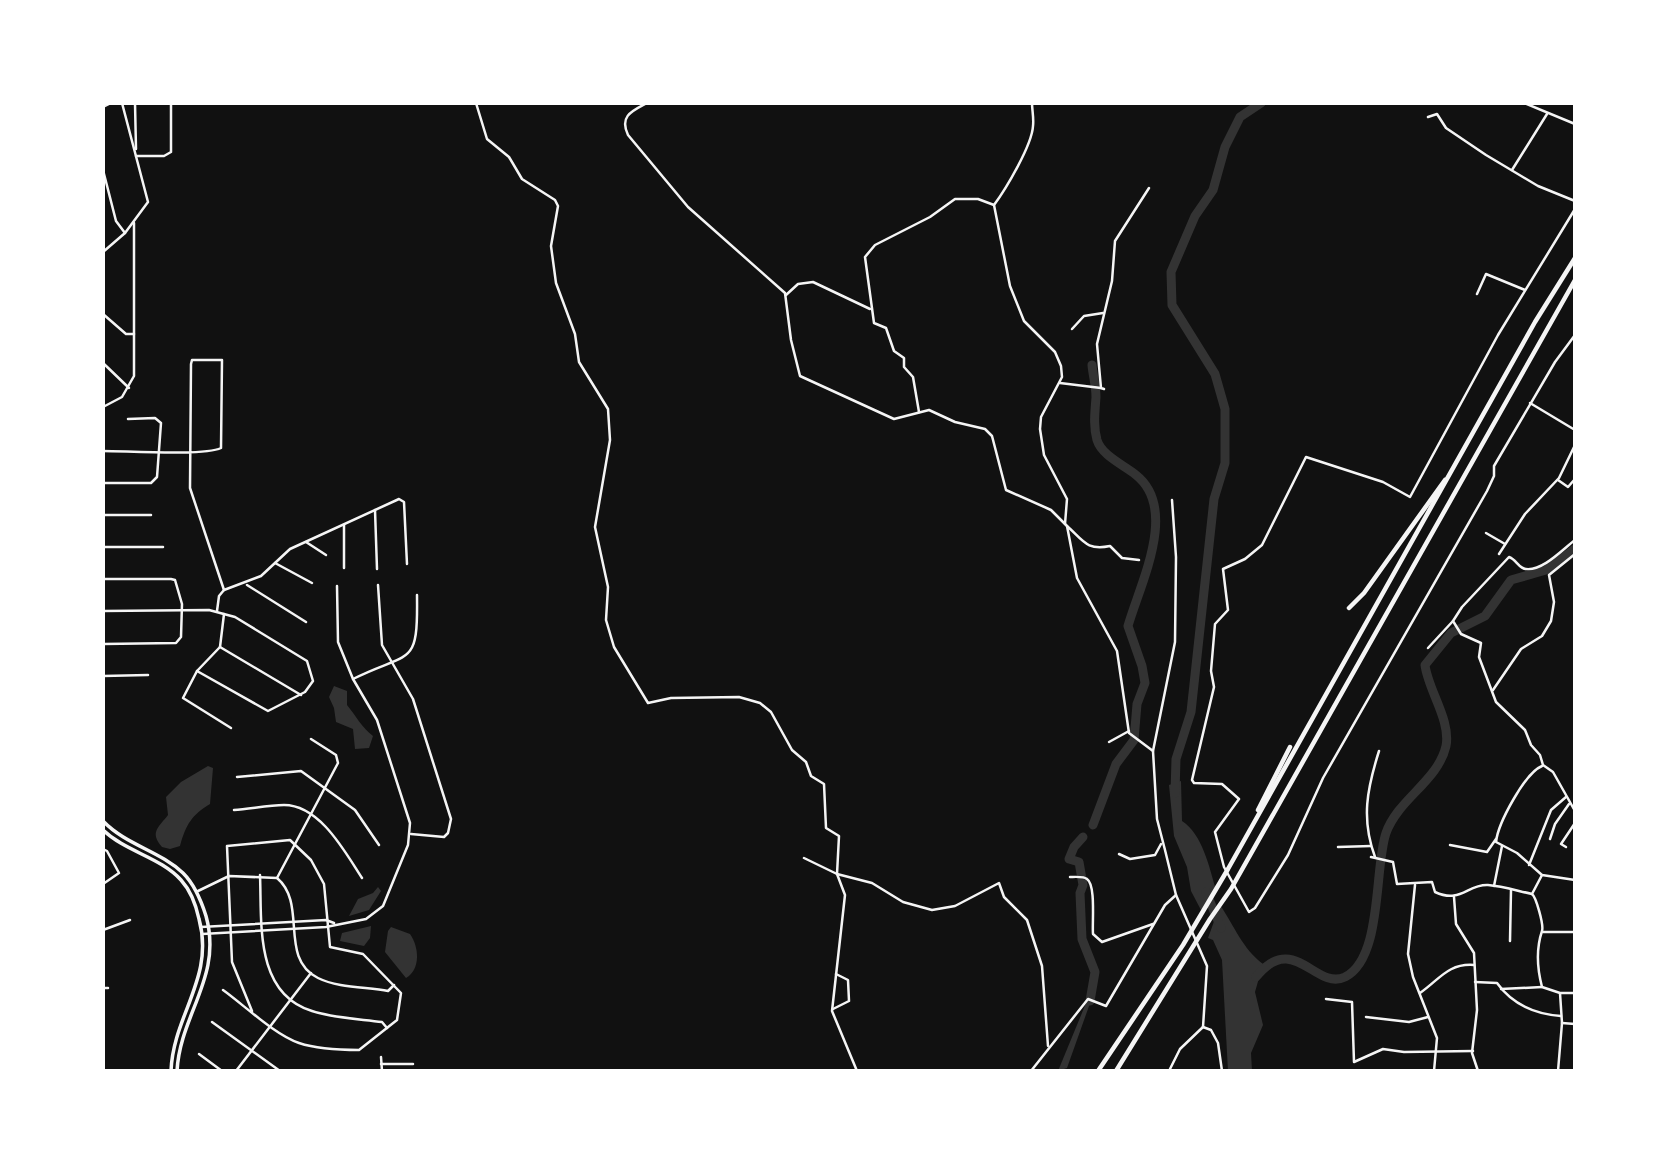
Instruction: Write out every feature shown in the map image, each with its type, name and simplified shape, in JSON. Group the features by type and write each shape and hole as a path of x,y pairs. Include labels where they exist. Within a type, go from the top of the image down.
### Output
{"highway":[{"path":"1098,1071 1183,945 1228,869 1541,313 1575,258"},
{"path":"1116,1071 1238,878 1575,280"},
{"path":"1349,608 1364,593 1450,477"},
{"path":"1252,827 1290,747"}],"street":[{"path":"103,107 111,103"},
{"path":"103,252 134,223 148,202 122,103"},
{"path":"135,103 136,156"},
{"path":"136,156 164,156 172,152 171,103"},
{"path":"476,103 487,139 509,157 522,179 555,200 558,206 551,246 556,283 575,334 582,368 608,410 610,440 599,491 595,534 606,574 606,620 614,648 648,703 671,698 739,697 760,703 771,712 792,750 806,762 811,776 824,784 826,828 839,836 837,874 845,895 832,1010 858,1071"},
{"path":"647,103 628,114 624,122 636,147 688,207 786,295 793,350 798,372 804,379 894,419 932,411 989,432 1006,490 1051,510 1083,545 1091,548 1110,547 1122,558 1139,560"},
{"path":"1032,103 1034,125 1031,135 1012,178 994,205 1010,286 1024,321 1058,357 1062,372 1060,383 1041,416 1040,429 1044,455 1067,499 1066,525 1077,578 1117,651 1128,704 1130,733 1153,751"},
{"path":"1524,103 1575,124"},
{"path":"1429,117 1437,114 1448,130 1538,186 1575,201"},
{"path":"1512,170 1547,114"},
{"path":"103,170 116,221 125,233"},
{"path":"1060,383 1101,388 1096,354 1101,313 1112,281 1117,234 1149,188"},
{"path":"919,412 913,377 904,367 904,358 894,351 888,331 875,325 870,309 871,293 864,260 870,249 958,198 978,199 994,205"},
{"path":"1575,209 1525,290 1410,497 1383,482 1306,457 1262,545 1245,559 1223,569 1228,610 1215,624 1211,671 1214,687 1192,780 1194,783 1222,784 1239,799 1215,832 1224,867 1248,912 1255,908 1288,855 1325,774 1487,491 1494,476 1493,468 1530,403 1575,335"},
{"path":"103,407 122,397 134,376 134,223"},
{"path":"1477,294 1486,274 1525,290"},
{"path":"786,295 798,284 813,282 870,309"},
{"path":"1072,329 1084,316 1101,313"},
{"path":"103,314 126,334 134,334"},
{"path":"103,452 160,450 191,450 217,450 222,445 223,365 219,358 192,360 191,450 192,498 225,590"},
{"path":"103,363 129,388"},
{"path":"1530,403 1575,430"},
{"path":"103,483 155,481 160,450 159,419 128,419"},
{"path":"1499,554 1525,514 1558,480 1575,445"},
{"path":"1558,480 1568,487 1575,478"},
{"path":"217,611 219,596 225,590 261,576 290,549 402,499 407,564"},
{"path":"1168,1071 1180,1049 1203,1027 1207,966 1176,895 1154,791 1153,751 1175,642 1176,557 1172,500"},
{"path":"375,510 377,569"},
{"path":"103,514 151,515"},
{"path":"344,525 344,568"},
{"path":"1486,533 1505,544"},
{"path":"1428,648 1509,557 1524,569 1530,569 1547,561 1575,540"},
{"path":"306,542 326,555"},
{"path":"103,547 163,547"},
{"path":"1493,690 1522,647 1544,634 1555,606 1549,575 1575,554"},
{"path":"275,563 312,583"},
{"path":"103,579 175,580 181,610 180,641 103,644"},
{"path":"245,584 306,622"},
{"path":"378,585 379,634 391,664 413,699 451,818 449,833 444,837 411,834"},
{"path":"202,934 326,927 334,923 366,919 383,906 411,834 377,720 353,679 338,642 337,586"},
{"path":"353,679 401,659 415,644 417,595"},
{"path":"103,611 181,610 225,613 307,661 313,681 311,687 301,695 268,711 197,671"},
{"path":"225,613 220,647 197,671 183,698 231,729"},
{"path":"1453,622 1458,631 1481,643 1479,657 1498,705 1526,732 1575,811"},
{"path":"220,647 301,695"},
{"path":"103,676 148,675"},
{"path":"1109,742 1130,733"},
{"path":"277,878 326,788 338,757 317,740 311,739"},
{"path":"1379,751 1366,802 1375,858 1394,864 1396,883 1415,885 1432,882 1437,893 1454,897 1483,885 1536,897 1542,932 1537,941 1542,987"},
{"path":"1450,845 1487,852 1527,777 1544,765"},
{"path":"237,778 301,771 355,810 379,845"},
{"path":"1529,864 1551,810 1566,797"},
{"path":"1550,839 1555,824 1569,804"},
{"path":"234,810 286,805 311,817 333,835 362,878"},
{"path":"103,821 111,829 176,867 197,891 208,927 209,971 180,1046 177,1071"},
{"path":"1566,847 1561,844 1575,823"},
{"path":"104,833 111,829"},
{"path":"104,833 161,865 181,881 196,906 202,934 202,970 174,1044 171,1071"},
{"path":"1496,839 1542,875 1575,880"},
{"path":"223,990 271,1025 299,1043 359,1050 397,1020 402,997 394,985 363,954 330,947 324,884 311,860 290,840 231,843 227,846 234,972 252,1011"},
{"path":"1119,854 1130,859 1155,855 1163,841"},
{"path":"1338,847 1371,845"},
{"path":"1494,886 1502,846"},
{"path":"103,849 107,851 119,873 103,884"},
{"path":"804,858 837,874 872,883 903,902 932,910 949,909 994,883 1000,883 1004,897 1027,920 1042,965 1048,1046"},
{"path":"197,891 229,876 260,875 277,878 292,896 299,957 311,974 336,983 388,990 394,985"},
{"path":"260,875 267,964 275,983 313,1012 382,1022 387,1028"},
{"path":"1532,894 1542,875"},
{"path":"1070,877 1090,881 1094,901 1093,934 1102,942 1153,924"},
{"path":"1415,885 1407,943 1419,994 1437,1038 1434,1071"},
{"path":"1510,941 1511,890"},
{"path":"1031,1071 1048,1046 1088,999 1106,1006 1164,905 1176,895"},
{"path":"1454,897 1455,920 1473,949 1477,1010 1473,1051 1478,1071"},
{"path":"103,930 130,920"},
{"path":"201,927 326,920 334,923"},
{"path":"1542,932 1575,932"},
{"path":"1419,994 1442,973 1460,965 1474,965"},
{"path":"236,1071 311,974"},
{"path":"832,1010 847,1002 850,996 849,982 836,974"},
{"path":"1475,982 1494,982 1529,1010 1561,1016"},
{"path":"1501,990 1503,986 1542,987 1560,993 1575,993"},
{"path":"1558,1071 1562,1023 1560,993"},
{"path":"1326,999 1352,1003 1353,1062 1383,1049 1473,1051"},
{"path":"1366,1017 1412,1022 1428,1017"},
{"path":"212,1022 280,1071"},
{"path":"1562,1023 1575,1024"},
{"path":"1203,1027 1212,1030 1217,1038 1222,1071"},
{"path":"199,1054 222,1071"},
{"path":"381,1057 382,1071"},
{"path":"382,1064 413,1064"}],"shaded area":[{"path":"334,686 347,691 347,705 373,736 369,748 355,749 353,729 336,722 329,697"},
{"path":"208,766 213,768 210,804 190,821 180,846 170,849 162,847 156,833 168,815 166,797 181,782"},
{"path":"1181,781 1182,821 1200,843 1216,890 1202,912 1191,891 1187,867 1174,836 1169,785"},
{"path":"378,887 381,891 369,910 349,916 358,899 373,893"},
{"path":"1220,905 1244,944 1263,964 1255,992 1263,1025 1251,1053 1252,1071 1228,1071 1222,960 1213,940 1208,938"},
{"path":"371,926 370,938 364,946 340,941 342,933"},
{"path":"391,927 410,934 415,945 416,964 406,978 385,952"},
{"path":"1091,991 1094,992 1067,1068 1058,1071"}],"waterway":[{"path":"1175,793 1176,759 1191,712 1214,499 1225,463 1225,409 1215,374 1172,305 1171,272 1195,216 1213,190 1225,147 1240,117 1261,103"},
{"path":"1092,365 1096,393 1097,440 1104,451 1136,475 1148,490 1155,507 1156,527 1153,548 1128,626 1145,683 1137,704 1134,740 1116,764 1093,825"},
{"path":"1256,977 1270,964 1282,959 1293,960 1334,979 1345,977 1357,967 1372,932 1386,833 1399,810 1435,770 1446,746 1445,726 1425,665 1451,633 1485,616 1511,580 1546,570 1575,549"},
{"path":"1083,837 1074,847 1069,859 1079,862 1083,885 1080,893 1082,939 1095,972 1090,1001"},
{"path":"1206,892 1221,928"}]}
